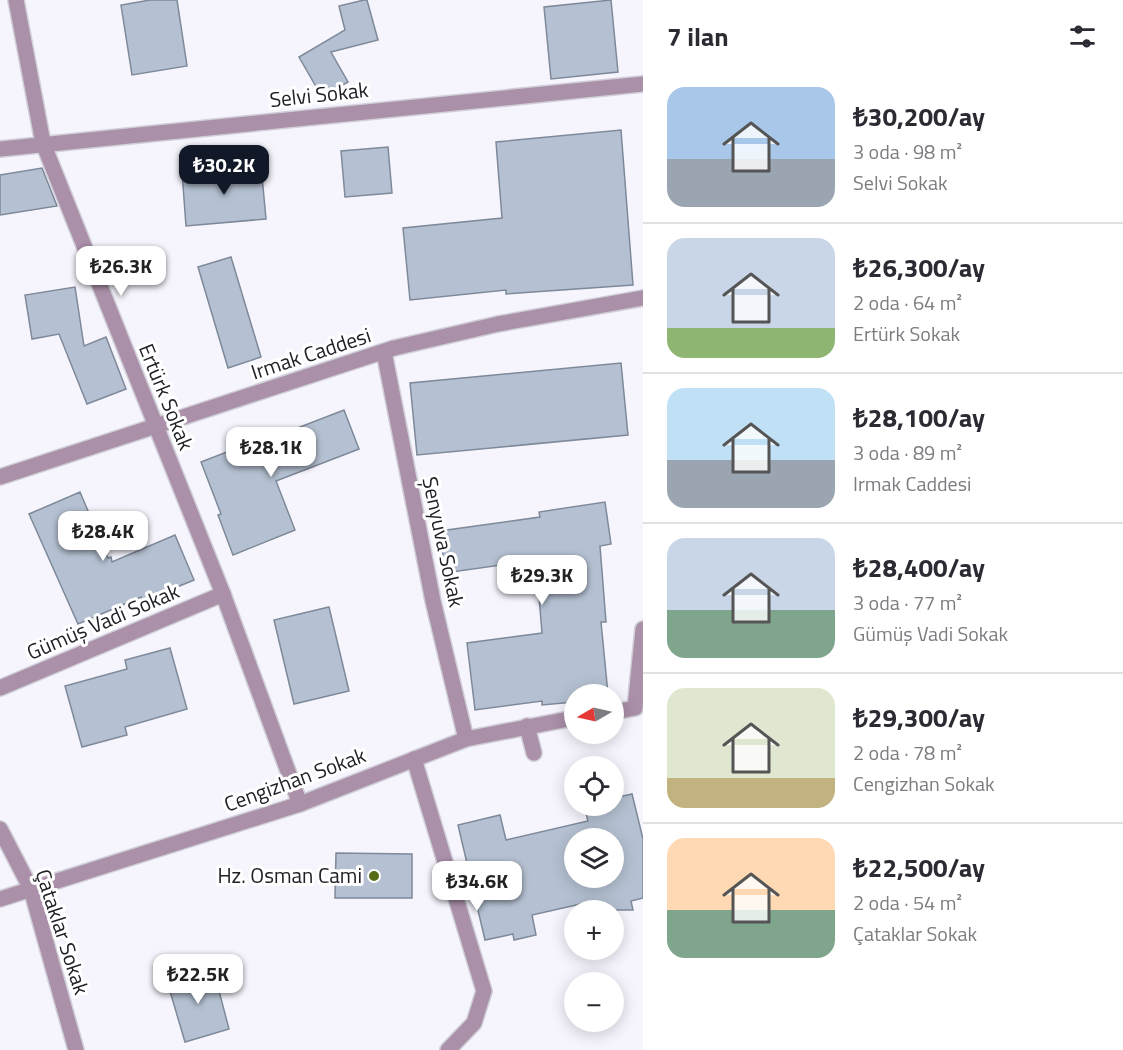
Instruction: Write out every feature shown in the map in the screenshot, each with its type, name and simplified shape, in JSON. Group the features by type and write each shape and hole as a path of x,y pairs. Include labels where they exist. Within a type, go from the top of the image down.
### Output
{"street":[{"name":"Ertürk Sokak","path":"16,0 43,143 223,594 300,804"},
{"name":"Selvi Sokak","path":"0,149 643,84"},
{"name":"Irmak Caddesi","path":"0,477 384,352 498,324 643,298"},
{"name":"Şenyuva Sokak","path":"384,352 433,601 466,739"},
{"name":"Gümüş Vadi Sokak","path":"0,688 223,594"},
{"path":"624,710 639,708 643,629"},
{"name":"Cengizhan Sokak","path":"0,899 300,804 466,739 564,720"},
{"path":"527,726 534,753"},
{"path":"414,759 484,992 474,1023 448,1050"},
{"name":"Çataklar Sokak","path":"0,829 31,889 76,1050"}],"building":[{"path":"150,0 177,0 187,66 132,75 121,5"},
{"path":"367,0 378,40 331,52 348,82 322,97 299,57 345,30 339,6"},
{"path":"611,0 618,72 551,79 544,7"},
{"path":"621,130 633,285 506,294 506,290 410,300 403,228 502,218 496,142"},
{"path":"388,147 392,193 345,197 341,151"},
{"path":"261,165 266,219 186,226 182,172"},
{"path":"42,168 57,206 0,215 0,175"},
{"path":"231,257 261,357 228,368 198,267"},
{"path":"75,287 84,346 106,337 126,389 87,404 59,334 32,339 25,295"},
{"path":"621,363 628,435 417,455 410,383"},
{"path":"344,410 359,449 276,481 295,530 233,555 218,515 221,514 201,462"},
{"path":"80,492 108,558 111,557 112,562 175,535 194,580 143,601 141,597 78,624 29,514"},
{"path":"605,502 611,544 600,546 606,622 601,622 607,684 564,684 564,703 542,705 542,701 475,710 467,643 542,633 536,560 445,573 440,531 540,517 539,512"},
{"path":"329,607 349,691 294,704 274,620"},
{"path":"170,648 187,709 125,727 127,735 82,747 65,686 127,669 125,660"},
{"path":"632,794 643,839 643,898 631,901 633,910 624,910 624,900 564,900 564,908 532,915 536,935 514,940 513,934 485,940 458,825 500,815 506,840 588,821 587,816 624,816 624,796"},
{"name":"Hz. Osman Cami","path":"336,853 412,854 412,898 335,898"},
{"path":"213,968 229,1029 185,1042 167,981"}],"place":[{"name":"Hz. Osman Cami","path":"374,876"}]}
